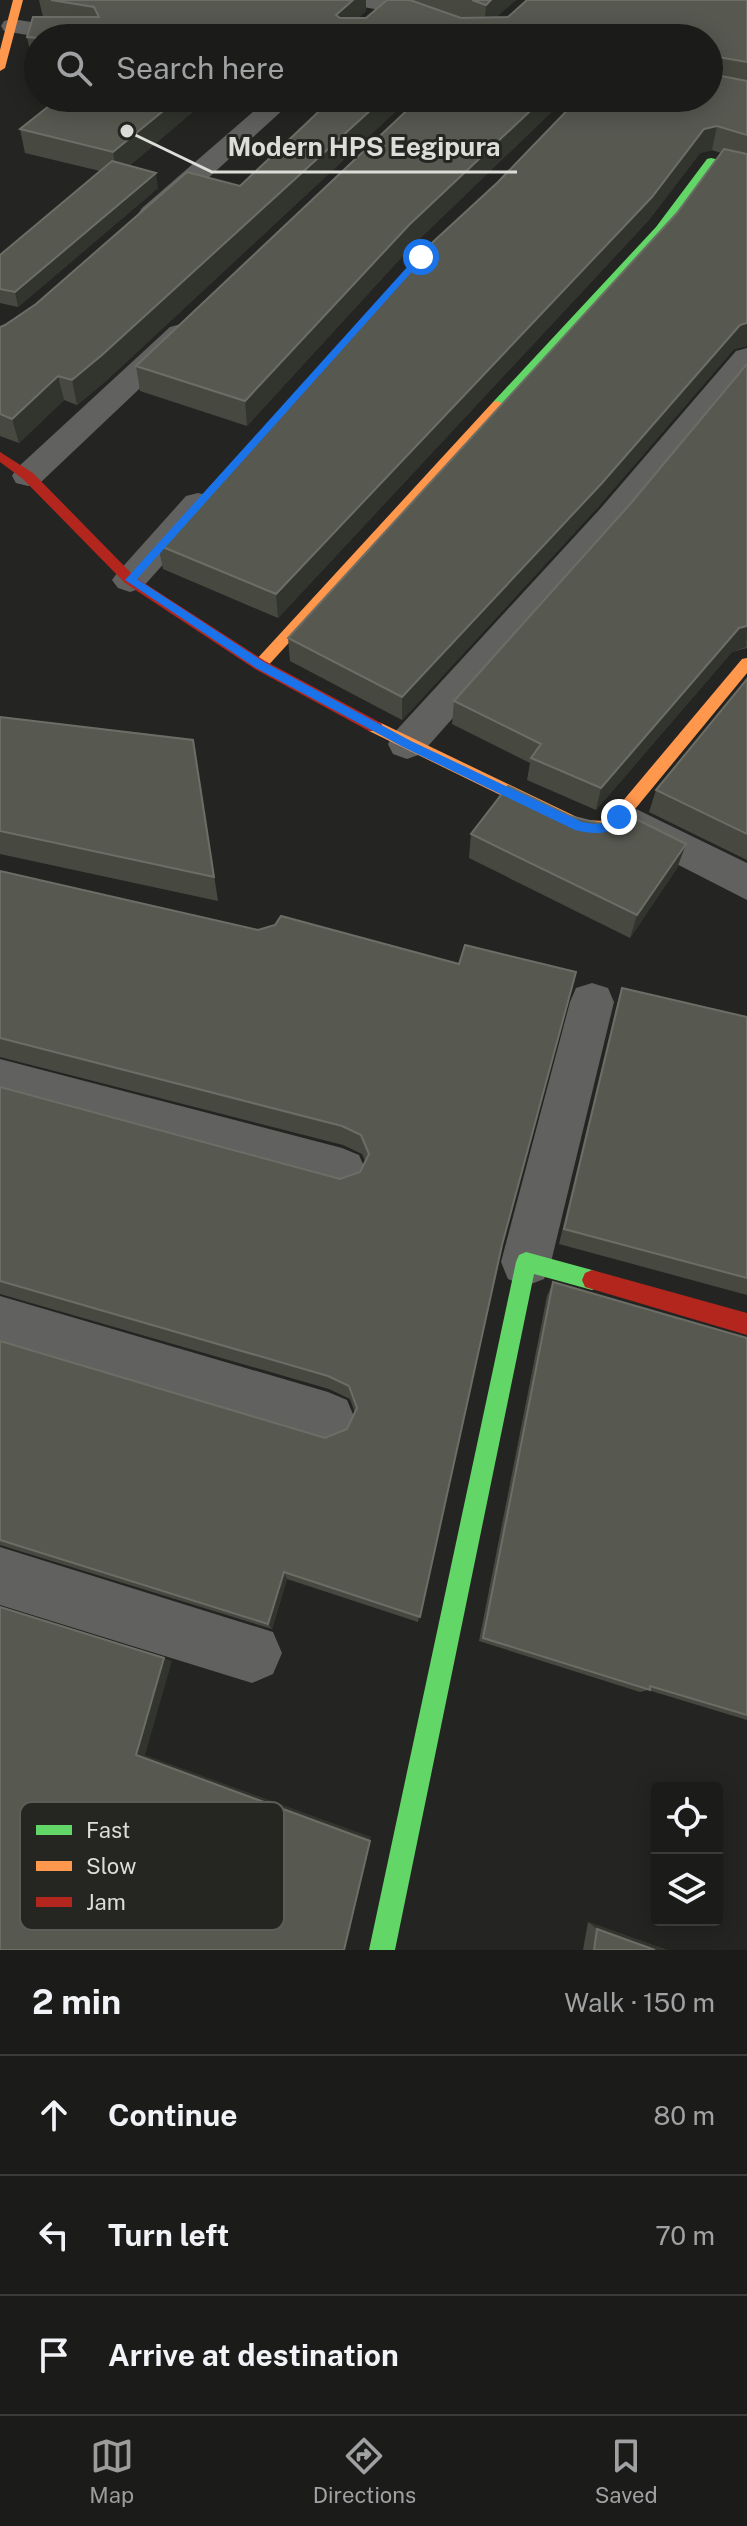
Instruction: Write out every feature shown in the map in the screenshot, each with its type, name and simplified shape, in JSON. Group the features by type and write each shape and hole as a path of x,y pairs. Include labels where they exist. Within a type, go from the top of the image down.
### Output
{"street":[{"path":"0,68 18,0"},
{"path":"361,0 390,5 454,24"},
{"path":"371,22 390,5"},
{"path":"12,26 24,28"},
{"path":"134,229 268,112"},
{"path":"260,665 660,229 711,161 747,169"},
{"path":"28,476 202,313"},
{"path":"407,744 612,517 747,357"},
{"path":"0,456 28,476 130,580 260,665 407,744 580,826 597,829 611,826 747,663"},
{"path":"130,580 213,487"},
{"path":"619,817 747,883"},
{"path":"382,1950 526,1262 592,1002"},
{"path":"0,1080 342,1171"},
{"path":"526,1262 747,1324"},
{"path":"0,1322 328,1419"},
{"path":"0,1576 252,1653"}],"building":[{"path":"51,0 353,0 336,15 340,18 366,18 387,0 410,0 461,18 508,17 527,0 747,0 747,62 723,58 723,24 31,24 33,17 99,17 94,7"},
{"path":"472,0 491,0 486,5"},
{"path":"723,76 747,81 747,135 717,126 704,129 652,197 276,594 158,545 434,241 498,182 566,112 723,112"},
{"path":"41,112 162,112 113,152 20,129"},
{"path":"318,112 369,112 72,380 58,376 12,419 0,414 0,327 36,304 187,172 240,186"},
{"path":"405,112 529,112 409,225 245,401 136,366"},
{"path":"724,149 747,154 747,323 740,325 602,483 402,697 288,638 677,213"},
{"path":"112,161 156,173 15,292 0,289 0,255"},
{"path":"747,364 747,626 739,628 601,788 531,758 541,744 454,701 631,503"},
{"path":"747,679 747,834 656,790"},
{"path":"0,717 193,740 214,877 0,831"},
{"path":"508,786 570,816 602,824 630,816 686,844 637,915 471,834"},
{"path":"0,871 258,930 275,925 281,916 459,964 465,945 576,972 502,1245 420,1617 284,1572 268,1624 0,1540 0,1341 325,1438 347,1429 357,1408 349,1386 328,1376 0,1281 0,1087 340,1179 360,1172 369,1154 361,1135 342,1126 0,1038"},
{"path":"622,988 747,1017 747,1278 564,1229"},
{"path":"553,1282 747,1338 747,1715 650,1686 650,1690 483,1638"},
{"path":"0,1607 164,1658 136,1755 264,1802 20,1802 20,1930 284,1930 284,1809 370,1841 344,1950 0,1950"},
{"path":"597,1929 655,1950 594,1950"}],"traffic: fast":[{"path":"498,405 660,229 711,161 747,169"},
{"path":"382,1950 526,1262 592,1280"}],"traffic: slow":[{"path":"0,68 18,0"},
{"path":"260,665 498,405"},
{"path":"375,727 580,826 597,829 611,826 747,663"}],"traffic: jam":[{"path":"0,456 28,476 130,580 260,665 375,727"},
{"path":"592,1280 747,1324"}],"place":[{"name":"Modern HPS Eegipura","path":"127,131"}],"route":[{"path":"421,257 130,580 260,665 407,744 580,826 597,829 611,826 619,817"}]}
